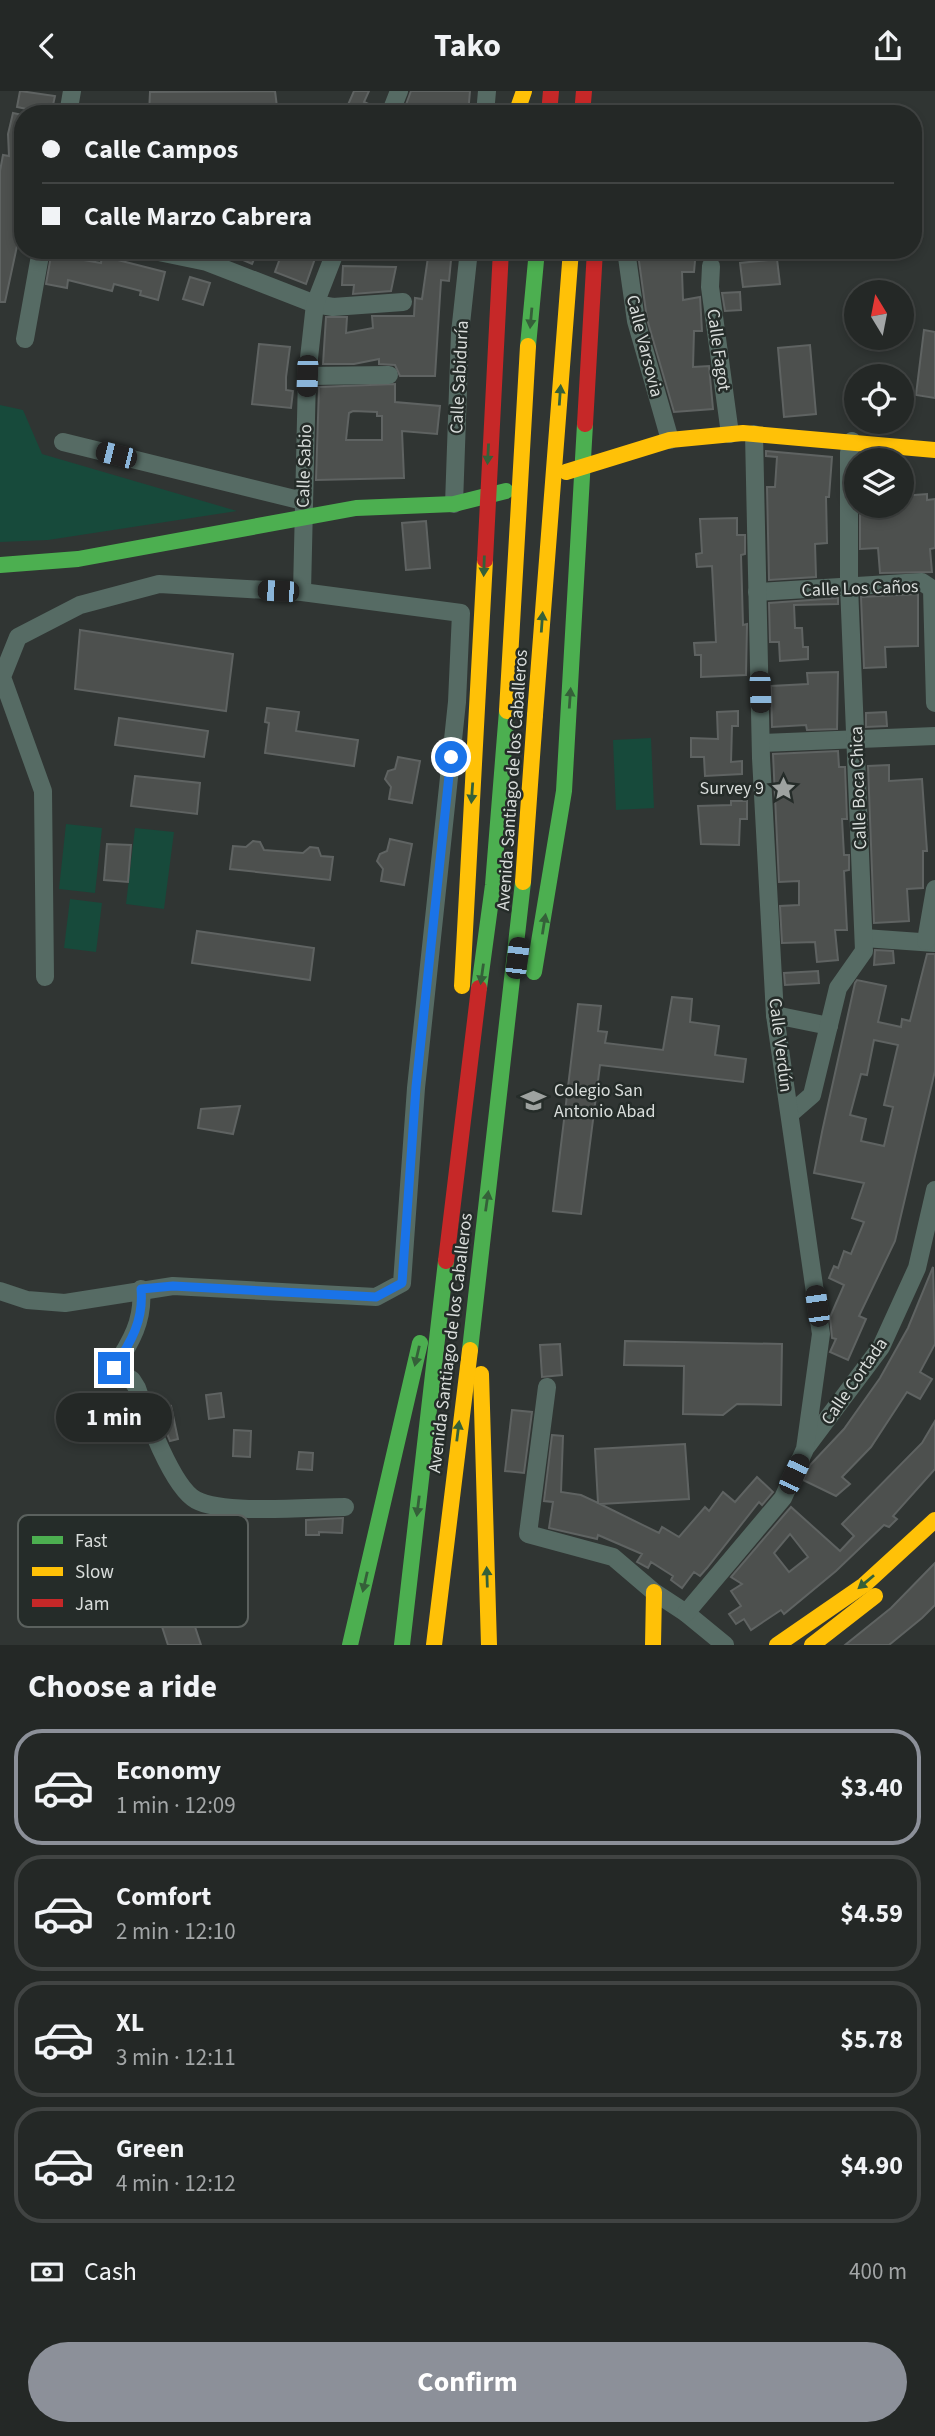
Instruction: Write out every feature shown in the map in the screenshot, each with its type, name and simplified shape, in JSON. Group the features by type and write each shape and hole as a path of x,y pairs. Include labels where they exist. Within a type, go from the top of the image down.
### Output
{"main road":[{"path":"467,1082 460,1023 500,259"},
{"name":"Avenida Santiago de los Caballeros","path":"402,1645 467,1082 493,885 507,711 526,372 536,259"},
{"name":"Avenida Santiago de los Caballeros","path":"434,1645 520,932 570,259"},
{"path":"509,1035 538,961 564,791 594,259"},
{"path":"0,565 78,559 302,509 454,504 486,497 670,440 754,434 935,450"},
{"path":"350,1645 429,1297 449,1244"},
{"path":"478,1268 489,1645"},
{"path":"777,1645 863,1585 935,1520"},
{"path":"812,1645 875,1596 935,1527"},
{"path":"653,1645 654,1592"},
{"path":"337,1645 359,1608"}],"street":[{"path":"25,339 39,259"},
{"path":"216,259 315,304 333,307 403,302"},
{"name":"Calle Sabio","path":"302,592 307,376 315,304 332,259"},
{"name":"Calle Sabiduría","path":"454,504 460,333 469,259"},
{"name":"Calle Varsovia","path":"627,259 636,321 670,440"},
{"name":"Calle Fagot","path":"711,266 710,287 730,435"},
{"path":"307,376 389,375"},
{"name":"Calle Verdún","path":"687,1613 783,1498 805,1449 821,1334 775,1015 761,743 754,434"},
{"path":"63,442 302,509"},
{"name":"Calle Boca Chica","path":"790,1114 812,1095 838,988 864,951 849,586 849,453 852,442"},
{"name":"Calle Los Caños","path":"757,592 922,582 932,589 935,703"},
{"path":"0,1290 27,1300 65,1303 173,1286 376,1297 402,1283 416,1087 457,702 461,613 302,592 159,584 80,605 18,637 2,677 43,791 45,977"},
{"path":"761,743 935,736"},
{"path":"864,938 931,942 935,889"},
{"path":"775,1015 829,1026"},
{"name":"Calle Cortada","path":"805,1449 881,1347 917,1268 935,1190"},
{"path":"141,1289 143,1309 132,1341 114,1368 132,1380 137,1388 171,1469 185,1491 196,1500 232,1508 345,1507"},
{"path":"547,1387 528,1534 613,1556 654,1592 687,1613 725,1645"}],"green space":[{"path":"0,405 23,410 42,454 237,511 48,540 0,542"},
{"path":"651,738 654,808 616,810 613,740"},
{"path":"66,824 102,828 95,893 59,889"},
{"path":"135,828 174,832 164,909 126,904"},
{"path":"70,899 102,903 96,952 64,948"}],"building":[{"path":"20,91 55,96 53,105 17,105"},
{"path":"275,91 277,105 149,105 150,92"},
{"path":"354,91 369,91 364,102 371,105 348,105"},
{"path":"411,91 470,91 469,105 406,105"},
{"path":"14,113 14,259 5,302 0,302 0,171 3,155 9,156 8,134"},
{"path":"50,259 78,259 101,263 102,259 114,259 165,272 158,300 140,295 141,291 114,284 112,291 68,280 67,288 46,284"},
{"path":"241,259 254,259 252,264"},
{"path":"280,259 315,259 306,284 275,272"},
{"path":"428,259 451,259 449,281 441,280 435,376 400,376 395,365 379,364 379,359 354,364 323,364 326,317 347,317 346,333 373,328 372,316 414,316 415,298 422,299"},
{"path":"639,259 695,259 694,272 682,272 683,300 700,297 702,331 694,331 693,367 709,366 713,409 674,412 647,319"},
{"path":"777,259 780,284 743,287 740,263"},
{"path":"343,266 396,267 391,291 353,294 354,285 342,285"},
{"path":"190,277 210,283 203,305 183,299"},
{"path":"740,292 741,310 725,311 722,293"},
{"path":"924,330 935,332 935,398 916,395"},
{"path":"259,344 290,347 286,390 293,391 291,408 252,404"},
{"path":"810,345 816,414 784,417 778,348"},
{"path":"395,384 395,402 440,406 437,434 402,431 404,478 316,480 319,387","holes":["377,412 377,416 382,416 382,440 346,440 349,413"]},
{"path":"766,451 832,457 829,497 826,497 827,543 815,544 816,577 769,580 767,487 775,487 777,457 766,456"},
{"path":"927,494 927,500 935,499 935,548 930,549 932,572 880,573 878,548 860,549 860,518 914,518 914,495"},
{"path":"737,518 737,535 745,535 745,554 741,555 743,625 747,624 746,675 701,677 701,655 695,655 694,643 716,642 712,566 697,567 696,554 702,553 700,519"},
{"path":"426,521 430,568 406,570 402,523"},
{"path":"918,594 918,646 885,647 886,667 864,668 861,597"},
{"path":"838,598 838,604 794,605 795,628 802,628 803,647 808,647 808,659 780,661 779,642 770,642 769,603"},
{"path":"80,630 233,654 226,711 75,689"},
{"path":"838,672 837,729 807,730 806,725 772,727 771,686 808,684 807,673"},
{"path":"267,708 299,712 296,731 358,740 354,766 265,753 269,723 265,722"},
{"path":"738,711 738,726 732,726 731,762 742,761 742,774 705,776 704,757 691,757 691,738 718,739 717,712"},
{"path":"886,712 887,726 866,727 866,713"},
{"path":"119,718 208,731 204,757 115,745"},
{"path":"838,751 839,767 845,767 847,819 842,819 844,855 849,855 849,870 844,871 847,930 835,930 838,960 817,962 815,942 782,943 780,906 799,905 799,881 779,882 773,754"},
{"path":"398,757 420,761 412,803 389,799 391,787 385,779 388,771 395,769"},
{"path":"889,765 889,781 922,779 927,851 923,851 923,888 907,889 909,921 874,923 868,766"},
{"path":"135,776 200,783 197,814 131,806"},
{"path":"731,801 747,801 747,819 740,819 739,845 701,844 698,806 731,805"},
{"path":"390,839 412,844 404,885 381,881 383,869 377,861 380,854 387,851"},
{"path":"253,841 260,842 264,850 303,853 310,847 318,848 321,856 333,857 330,880 230,869 233,846 246,847"},
{"path":"107,844 131,845 128,882 104,880"},
{"path":"197,931 314,948 310,980 192,963"},
{"path":"875,950 893,951 894,963 874,965"},
{"path":"927,954 935,954 935,1071 895,1241 859,1316 866,1319 848,1360 830,1352 836,1339 832,1338 830,1317 844,1285 829,1278 834,1266 838,1268 844,1251 851,1254 864,1222 852,1218 864,1183 814,1173 857,980 886,986 878,1022 901,1027 902,1019 910,1021","holes":["874,1040 898,1045 884,1105 893,1107 884,1146 861,1141 866,1119 850,1115 861,1074 867,1075"]},
{"path":"818,971 819,983 785,985 784,973"},
{"path":"672,997 692,999 690,1022 719,1026 715,1055 746,1059 743,1082 600,1065 581,1214 553,1211 578,1004 601,1006 598,1031 607,1032 605,1043 663,1050"},
{"path":"240,1106 233,1134 198,1128 201,1109"},
{"path":"933,1267 935,1344 920,1372 932,1379 920,1399 907,1392 871,1447 842,1477 850,1484 836,1496 803,1480 810,1465 844,1429 880,1378 908,1328"},
{"path":"625,1341 782,1344 781,1405 737,1404 723,1415 683,1414 684,1366 624,1365"},
{"path":"560,1344 562,1375 542,1377 540,1345"},
{"path":"221,1393 224,1417 209,1419 206,1395"},
{"path":"171,1406 178,1439 170,1441 157,1410"},
{"path":"512,1410 532,1412 524,1473 505,1471"},
{"path":"935,1421 935,1469 893,1516 897,1519 889,1527 884,1525 836,1571 784,1614 781,1610 751,1630 744,1619 736,1624 729,1614 741,1606 731,1591 742,1584 731,1577 791,1507 840,1551 854,1536 842,1524 922,1443","holes":["790,1534 808,1557 789,1572 774,1553"]},
{"path":"234,1430 251,1431 250,1457 233,1456"},
{"path":"552,1435 563,1436 561,1492 581,1495 598,1503 595,1449 685,1444 689,1499 600,1504 659,1533 662,1527 679,1537 705,1507 709,1511 723,1492 735,1502 757,1477 773,1492 762,1505 759,1502 700,1576 694,1572 682,1588 671,1580 673,1576 651,1562 648,1568 637,1562 642,1554 598,1535 597,1539 549,1528 553,1502 544,1501"},
{"path":"299,1452 313,1453 312,1470 297,1469"},
{"path":"343,1518 342,1533 319,1532 319,1535 306,1535 306,1520"},
{"path":"935,1563 935,1605 922,1618 889,1645 845,1645 891,1608"},
{"path":"162,1627 195,1627 201,1645 168,1645"}],"traffic: fast":[{"path":"528,346 536,259"},
{"path":"534,972 564,791 585,424"},
{"path":"0,565 78,559 356,508 454,504 506,491"},
{"path":"479,988 493,885 507,711"},
{"path":"470,1350 523,882"},
{"path":"402,1645 446,1261"},
{"path":"350,1645 420,1343"}],"traffic: slow":[{"path":"519,105 524,91"},
{"path":"535,715 570,259"},
{"path":"507,711 528,346"},
{"path":"566,472 670,440 743,433 935,450"},
{"path":"462,986 485,560"},
{"path":"523,882 535,715"},
{"path":"434,1645 470,1350"},
{"path":"481,1374 489,1645"},
{"path":"777,1645 864,1585 935,1520"},
{"path":"653,1645 654,1592"},
{"path":"812,1645 875,1596"}],"traffic: jam":[{"path":"550,105 551,91"},
{"path":"583,105 584,91"},
{"path":"485,560 501,259"},
{"path":"585,424 594,259"},
{"path":"446,1261 479,988"}],"place":[{"name":"Survey 9","path":"784,788"},
{"name":"Colegio San Antonio Abad","path":"534,1100"}],"route":[{"path":"114,1368 132,1341 143,1309 141,1289 173,1286 376,1297 402,1283 416,1087 451,757"}]}
